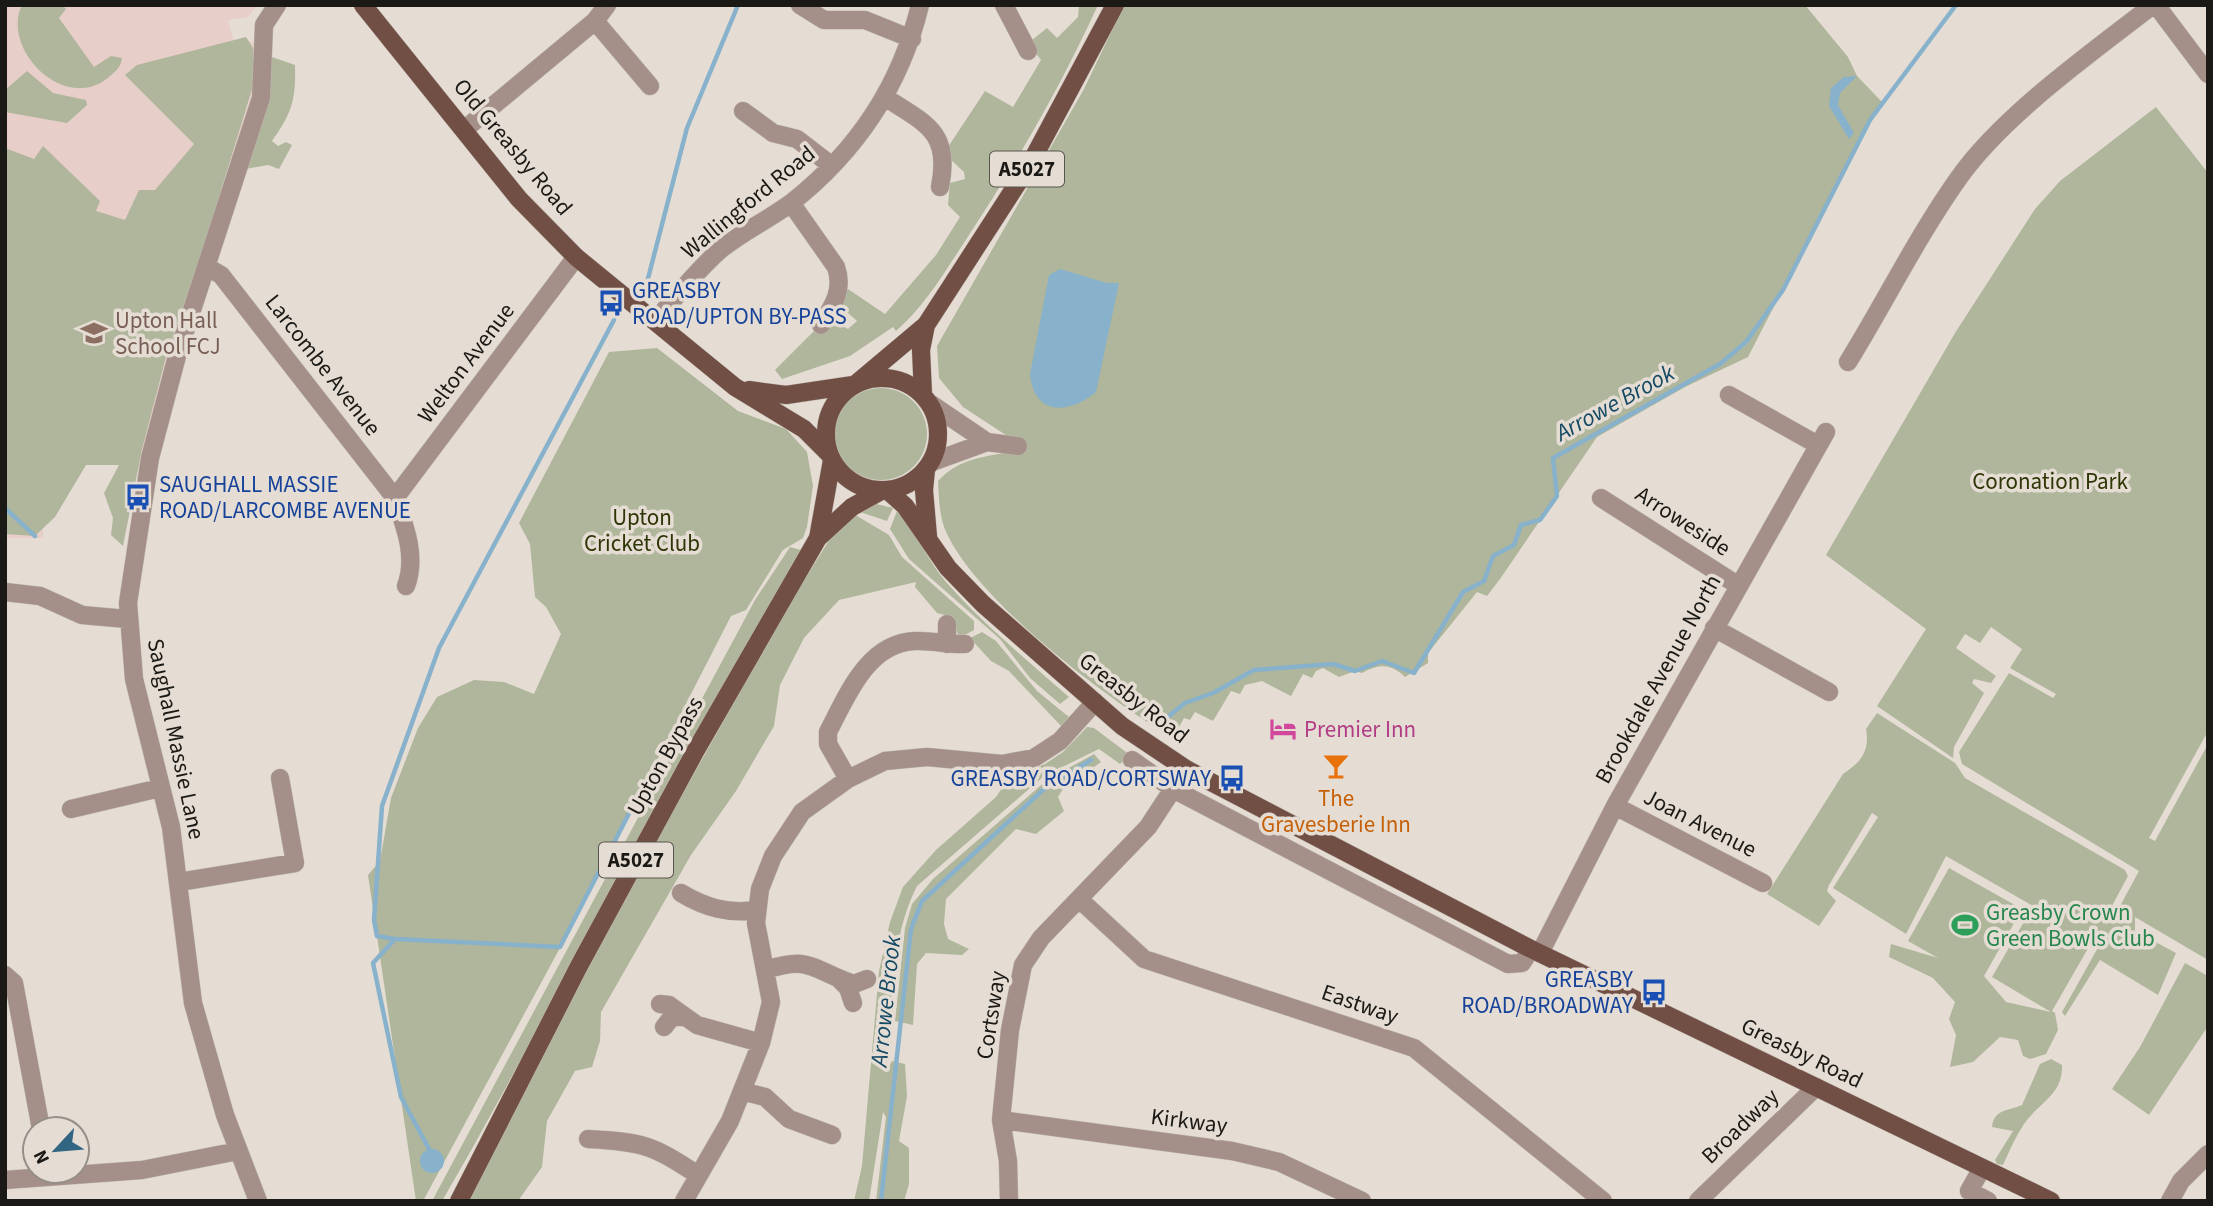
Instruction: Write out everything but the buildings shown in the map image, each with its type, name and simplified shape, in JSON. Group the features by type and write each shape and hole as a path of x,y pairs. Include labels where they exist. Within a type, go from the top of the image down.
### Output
{"main road":[{"name":"Old Greasby Road","path":"363,5 519,199 576,257 735,387 804,429 831,458"},
{"name":"A5027","path":"855,384 926,325 1030,164 1115,5"},
{"path":"855,384 841,395 829,416 826,440 831,458 853,482 884,491 909,484 929,466 939,433 927,399 921,350 926,325"},
{"path":"735,387 786,394 855,384 874,377 892,378 909,384 927,399"},
{"name":"Upton Bypass","path":"818,538 831,458"},
{"name":"Greasby Road","path":"928,536 924,490 929,466"},
{"name":"Upton Bypass","path":"460,1196 676,786 818,538 852,507 884,491"},
{"name":"Greasby Road","path":"884,491 928,536 948,568 982,604 1122,726 1186,769 1535,951 2051,1201"}],"street":[{"name":"Saughall Massie Lane","path":"258,1201 238,1151 193,1003 171,827 134,679 127,619 135,545 150,458 177,356 261,98 264,25 277,5"},
{"path":"465,129 595,21 607,5"},
{"path":"800,5 824,20 865,20 912,38"},
{"name":"Wallingford Road","path":"655,321 719,251 791,203 832,166 886,98 912,38 920,5"},
{"path":"1004,5 1028,51"},
{"path":"1848,362 1958,179 1989,142 2083,60 2154,5 2208,74"},
{"path":"595,21 650,86"},
{"path":"886,98 930,129 939,140 944,152 940,187"},
{"path":"743,111 773,133 797,139 832,166"},
{"path":"791,203 836,267 840,277 838,295 821,325"},
{"name":"Welton Avenue","path":"396,498 576,257"},
{"name":"Larcombe Avenue","path":"207,267 221,275 396,498"},
{"name":"Brookdale Avenue North","path":"1535,951 1822,439 1729,395"},
{"path":"927,399 987,442 1018,446"},
{"path":"929,466 987,442"},
{"path":"396,498 405,528 412,569 406,586"},
{"name":"Arroweside","path":"1601,498 1739,586"},
{"path":"5,592 40,596 82,615 127,619"},
{"path":"848,779 828,744 828,732 864,668 881,652 897,645 915,641 956,644 947,624"},
{"path":"1714,628 1829,692"},
{"path":"684,1201 730,1121 761,1043 771,1002 757,910 760,889 773,856 802,812 848,779 885,761 927,757 1002,764 1034,758 1060,741 1095,702"},
{"path":"1132,760 1173,789 1508,964 1522,962 1535,951"},
{"name":"Cortsway","path":"1009,1201 1008,1161 1001,1120 1010,1030 1023,965 1041,938 1148,827 1186,769"},
{"path":"179,882 295,863 280,778"},
{"path":"71,809 160,788"},
{"name":"Joan Avenue","path":"1615,806 1763,883"},
{"path":"681,893 710,908 737,913 757,910"},
{"name":"Eastway","path":"1079,899 1144,959 1414,1048 1603,1201"},
{"path":"765,970 789,963 810,963 826,975 854,984 867,979"},
{"path":"10,979 38,1115"},
{"path":"840,980 848,988 853,1003"},
{"path":"660,1004 668,1005 697,1026 761,1043"},
{"path":"664,1027 672,1017 683,1017"},
{"name":"Broadway","path":"1707,1198 1815,1087"},
{"path":"742,1091 765,1097 789,1119 832,1135"},
{"name":"Kirkway","path":"1001,1120 1232,1151 1279,1162 1362,1201"},
{"path":"588,1139 643,1144 658,1149 698,1175"},
{"path":"91,1173 142,1170 238,1151"},
{"path":"2170,1201 2181,1181 2208,1154"},
{"path":"1982,1168 1969,1191 1987,1201"}],"shaded area":[{"name":"Upton Hall School FCJ","path":"5,5 258,5 248,17 228,20 234,42 251,41 257,48 250,114 148,459 43,459 43,538 5,538"}],"green space":[{"path":"22,5 62,5 66,9 59,18 94,67 111,56 122,58 119,66 110,76 93,86 75,88 57,83 41,72 20,40 18,22"},
{"path":"1079,5 1098,5 1069,65 1020,153 926,299 896,331 893,327 850,356 782,379 775,370 819,326 833,321 848,329 857,321 840,306 848,289 885,314 936,255 960,217 948,205 950,183 965,179 964,172 951,160 948,147 985,91 1013,107 1041,60 1032,48 1032,40 1047,28 1057,38 1078,17"},
{"path":"1124,5 1805,5 1848,57 1857,76 1883,103 1870,120 1748,357 1685,387 1597,437 1500,579 1487,596 1477,592 1428,653 1428,663 1405,677 1384,666 1339,677 1323,668 1316,671 1312,678 1303,674 1291,696 1262,681 1245,685 1240,694 1231,691 1213,721 1195,712 1190,720 1184,718 1173,738 1081,675 987,590 963,561 944,528 938,481 955,467 974,459 1017,451 1018,443 963,407 939,378 937,346 1084,89"},
{"name":"Upton Hall School FCJ","path":"246,37 253,48 253,86 203,249 167,353 142,449 123,546 111,535 113,518 104,493 119,465 86,465 55,517 35,536 5,534 5,148 34,159 43,146 100,201 96,211 125,220 139,190 155,190 194,144 125,75 137,65"},
{"path":"269,56 295,65 295,88 291,106 272,141 278,146 286,142 292,145 279,169 268,165 245,169"},
{"path":"27,71 53,93 86,100 87,105 67,123 5,112 5,90"},
{"name":"Coronation Park","path":"2156,107 2208,173 2208,731 2149,838 2155,841 2208,744 2208,960 2135,917 2135,931 2176,953 2158,995 2100,960 2065,1016 2062,1012 2105,935 2098,931 2052,1011 2055,1013 2058,1030 2046,1054 2030,1059 2023,1056 2018,1040 2000,1037 1973,1062 1950,1067 1956,1035 1949,1019 1955,1002 1933,978 1889,957 1891,944 1938,958 1908,941 1949,868 2022,909 1984,976 2006,1002 2051,1012 1992,977 2033,906 1946,856 1906,934 1833,888 1878,817 1872,813 1829,885 1827,891 1836,901 1819,926 1767,894 1843,774 1863,755 1867,744 1866,729 1877,713 1955,763 1965,778 2125,870 2128,876 2112,906 2120,906 2139,871 1962,764 1959,752 2009,673 2053,698 2056,694 2010,668 2022,649 1991,627 1980,643 1965,634 1956,648 1996,676 1991,683 1974,679 1972,683 1984,693 1954,747 1953,758 1877,706 1926,629 1826,555 1955,333 2035,209 2060,181"},
{"name":"Upton Cricket Club","path":"657,348 738,411 786,429 807,452 813,486 807,527 803,538 783,550 746,610 731,616 574,922 423,1201 416,1201 368,875 380,861 391,798 418,728 437,697 474,680 504,682 534,694 561,634 546,607 535,597 530,544 519,523 609,352"},
{"path":"881,388 899,392 913,402 923,416 927,434 923,452 913,466 899,476 881,480 863,476 849,466 839,452 835,434 839,416 849,402 863,392"},
{"path":"872,503 893,508 887,521 860,512"},
{"path":"897,511 939,573 960,597 1069,697 1060,704 1030,678 1000,639 909,559 890,529"},
{"path":"852,513 889,535 902,557 974,621 974,630 961,637 958,635 952,617 937,613 915,587 916,582 839,600 804,638 780,685 774,726 736,791 691,855 601,1012 600,1041 592,1067 575,1071 547,1121 542,1167 518,1201 467,1201 635,879 788,606 828,542"},
{"path":"790,547 801,550 473,1147 442,1201 432,1201 755,600"},
{"path":"982,632 996,641 1037,691 1069,717 1061,726 1009,671 991,661 970,638"},
{"path":"1087,727 1094,728 1130,755 1120,764 1099,749 1044,776 917,886 908,907 896,953 886,1072 892,1061 905,1064 907,1096 899,1141 909,1148 909,1184 904,1201 876,1201 886,1117 883,1112 869,1201 854,1201 862,1166 879,971 890,922 903,887 936,850 996,797 1008,779 1045,764 1063,752"},
{"path":"1094,754 1101,762 1063,789 1058,797 1064,811 1036,834 1016,829 946,899 944,924 948,939 969,949 962,955 926,953 917,964 913,1025 895,1021 905,928 912,904 933,879 1047,780"},
{"path":"2185,963 2208,976 2208,1026 2149,1115 2112,1089 2140,1047"},
{"path":"2051,1059 2062,1065 2059,1083 2023,1125 2003,1165 1997,1164 1995,1160 2013,1131 1992,1127 1993,1121 2002,1112 2022,1105 2040,1064"}],"water":[{"path":"1857,76 1840,93 1838,105 1854,133 1849,139 1829,106 1831,88 1844,77"},
{"path":"1060,269 1107,283 1119,283 1096,392 1075,405 1055,407 1038,398 1030,374 1049,275"},
{"path":"432,1149 443,1156 444,1161 437,1172 432,1173 421,1166 420,1161 427,1150"}],"waterway":[{"path":"645,290 687,128 738,5"},
{"name":"Arrowe Brook","path":"1164,720 1185,703 1213,693 1254,670 1333,664 1355,671 1382,661 1414,673 1463,592 1484,581 1493,556 1514,545 1521,525 1540,520 1557,496 1553,458 1720,364 1746,342 1783,290 1870,120 1956,5"},
{"path":"395,939 377,936 374,920 382,806 439,648 614,320"},
{"path":"5,508 35,536"},
{"name":"Arrowe Brook","path":"881,1201 911,929 922,901 1044,789 1091,760"},
{"path":"429,1149 401,1097 373,963 395,939 560,947 635,802"}],"place":[{"name":"GREASBY ROAD/UPTON BY-PASS","path":"611,303"},
{"name":"Upton Hall School FCJ","path":"94,333"},
{"name":"SAUGHALL MASSIE ROAD/LARCOMBE AVENUE","path":"138,497"},
{"name":"Premier Inn","path":"1283,729"},
{"name":"The Gravesberie Inn","path":"1336,766"},
{"name":"GREASBY ROAD/CORTSWAY","path":"1232,778"},
{"name":"Greasby Crown Green Bowls Club","path":"1965,925"},
{"name":"GREASBY ROAD/BROADWAY","path":"1654,992"}]}
